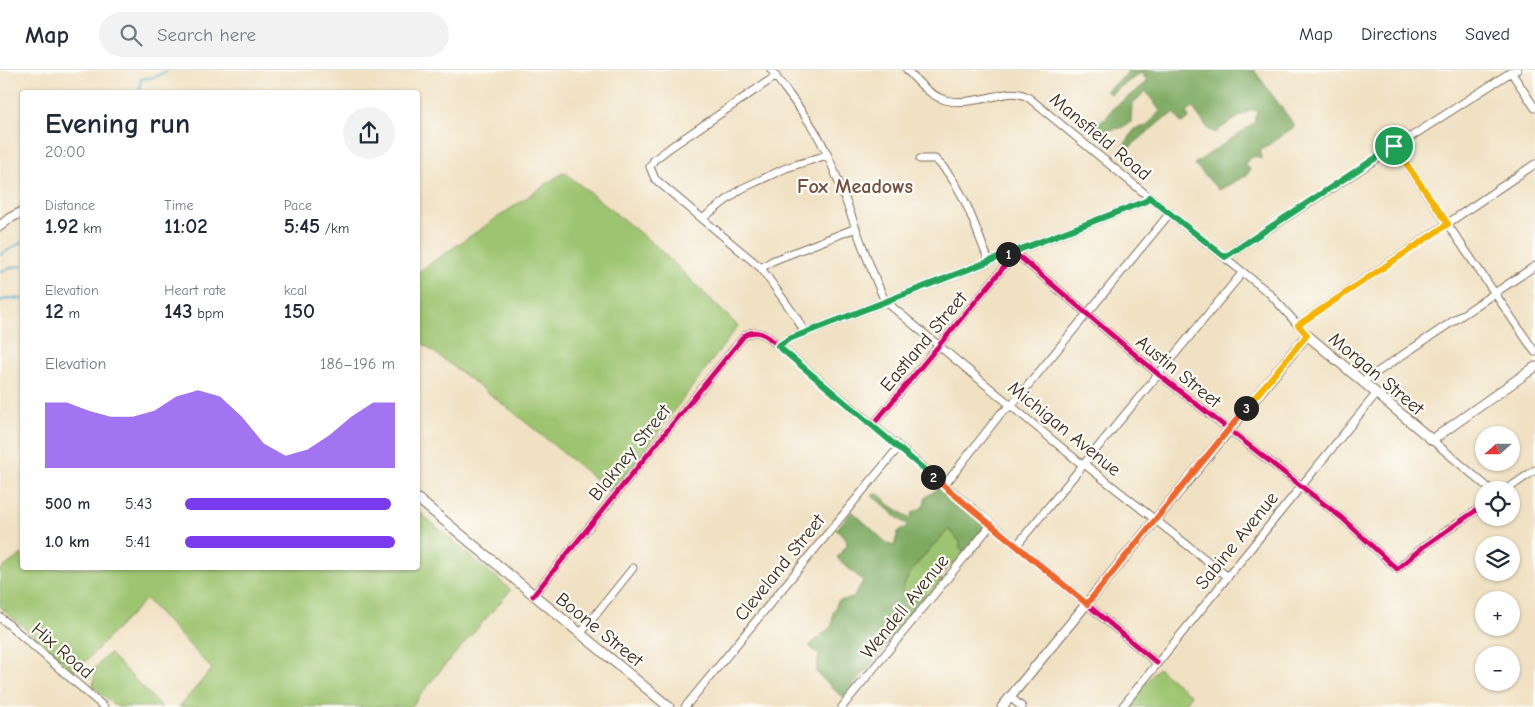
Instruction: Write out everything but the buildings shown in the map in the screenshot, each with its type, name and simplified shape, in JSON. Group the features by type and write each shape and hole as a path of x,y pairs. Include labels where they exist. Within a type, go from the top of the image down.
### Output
{"street":[{"name":"Mansfield Road","path":"907,70 931,94 950,102 968,102 1008,93 1026,96 1034,100 1149,197 1225,257"},
{"path":"1225,257 1394,146 1514,71 1535,108"},
{"path":"805,333 796,317 761,268 704,218 655,179 650,167 654,160 774,73 810,122 827,155 870,268 885,301"},
{"path":"1394,146 1535,352"},
{"path":"704,218 741,189 786,168 827,155"},
{"path":"920,159 935,159 948,171 959,188 989,261"},
{"path":"1298,325 1535,164"},
{"path":"1149,197 1146,201 885,301 789,339 778,346 1158,663"},
{"path":"0,226 20,213"},
{"path":"944,486 1001,413 1011,406 1170,213"},
{"path":"761,268 772,261 856,228"},
{"name":"Austin Street","path":"1014,252 1158,374 1342,518 1397,568 1475,511"},
{"name":"Eastland Street","path":"872,426 1014,252"},
{"name":"Morgan Street","path":"1225,257 1269,293 1307,335 1480,481"},
{"path":"1364,383 1535,266"},
{"path":"1016,546 1243,272"},
{"name":"Michigan Avenue","path":"885,301 1083,464 1228,577"},
{"name":"Blakney Street","path":"533,596 744,336 752,332 763,334 778,346"},
{"path":"1002,707 1307,335"},
{"path":"1432,440 1535,368"},
{"name":"Sabine Avenue","path":"1122,707 1376,394"},
{"name":"Cleveland Street","path":"685,707 898,448"},
{"path":"1519,481 1535,470"},
{"name":"Boone Street","path":"420,501 669,707"},
{"name":"Wendell Avenue","path":"842,707 991,524"},
{"path":"581,633 633,568"},
{"name":"Hix Road","path":"0,618 104,707"},
{"path":"1010,697 1022,707"}],"green space":[{"path":"1128,70 1254,70 1295,126 1260,151 1261,159 1255,156 1249,159 1245,164 1250,169 1247,175 1219,190 1194,164 1252,125 1257,114 1256,110 1251,110 1216,133 1209,130 1193,108 1187,112 1189,119 1181,123 1175,113 1162,120 1124,152 1122,148 1134,129 1147,126 1160,111 1146,91 1132,104 1131,122 1121,128 1108,130 1101,138 1088,129 1107,117 1112,109 1146,83 1147,80 1141,73 1110,94 1106,91 1127,74"},
{"path":"564,172 655,245 738,326 612,493 512,411 420,342 420,271"},
{"path":"940,487 981,520 984,528 964,552 960,547 960,542 949,529 923,556 903,587 907,597 920,590 927,598 843,698 816,672 819,655 809,646 832,626 833,613 838,601 853,598 863,581 837,558 847,545 846,538 836,530 852,511 888,544 894,546 898,532 908,525 872,496 875,493 881,496 890,505 911,519 912,513 923,507 926,497"},
{"path":"420,513 511,590 411,707 179,707 212,669 146,599 75,672 0,607 0,570 20,555 20,570 420,570"},
{"path":"949,529 960,542 960,547 964,552 954,565 954,561 936,581 943,579 927,598 907,597 903,587 907,579 924,556"},
{"path":"109,653 162,707 117,707 93,687 95,668"},
{"path":"1158,668 1191,695 1182,707 1127,707"}],"waterway":[{"path":"139,90 141,79 155,77 167,70"},
{"path":"0,255 20,243"},
{"path":"0,271 20,266"},
{"path":"0,301 9,298 20,299"}],"cycle path":[{"path":"872,426 1009,261 1014,252 1158,374 1342,518 1397,569 1423,547 1475,511"},
{"path":"533,596 744,336 756,332 768,337 1157,663"}],"district":[{"name":"Fox Meadows","path":"855,186"}],"route":[{"path":"1394,146 1448,224 1298,325 1307,335 1087,604 778,346 789,339 1146,201 1149,197 1225,257 1394,146"}]}
